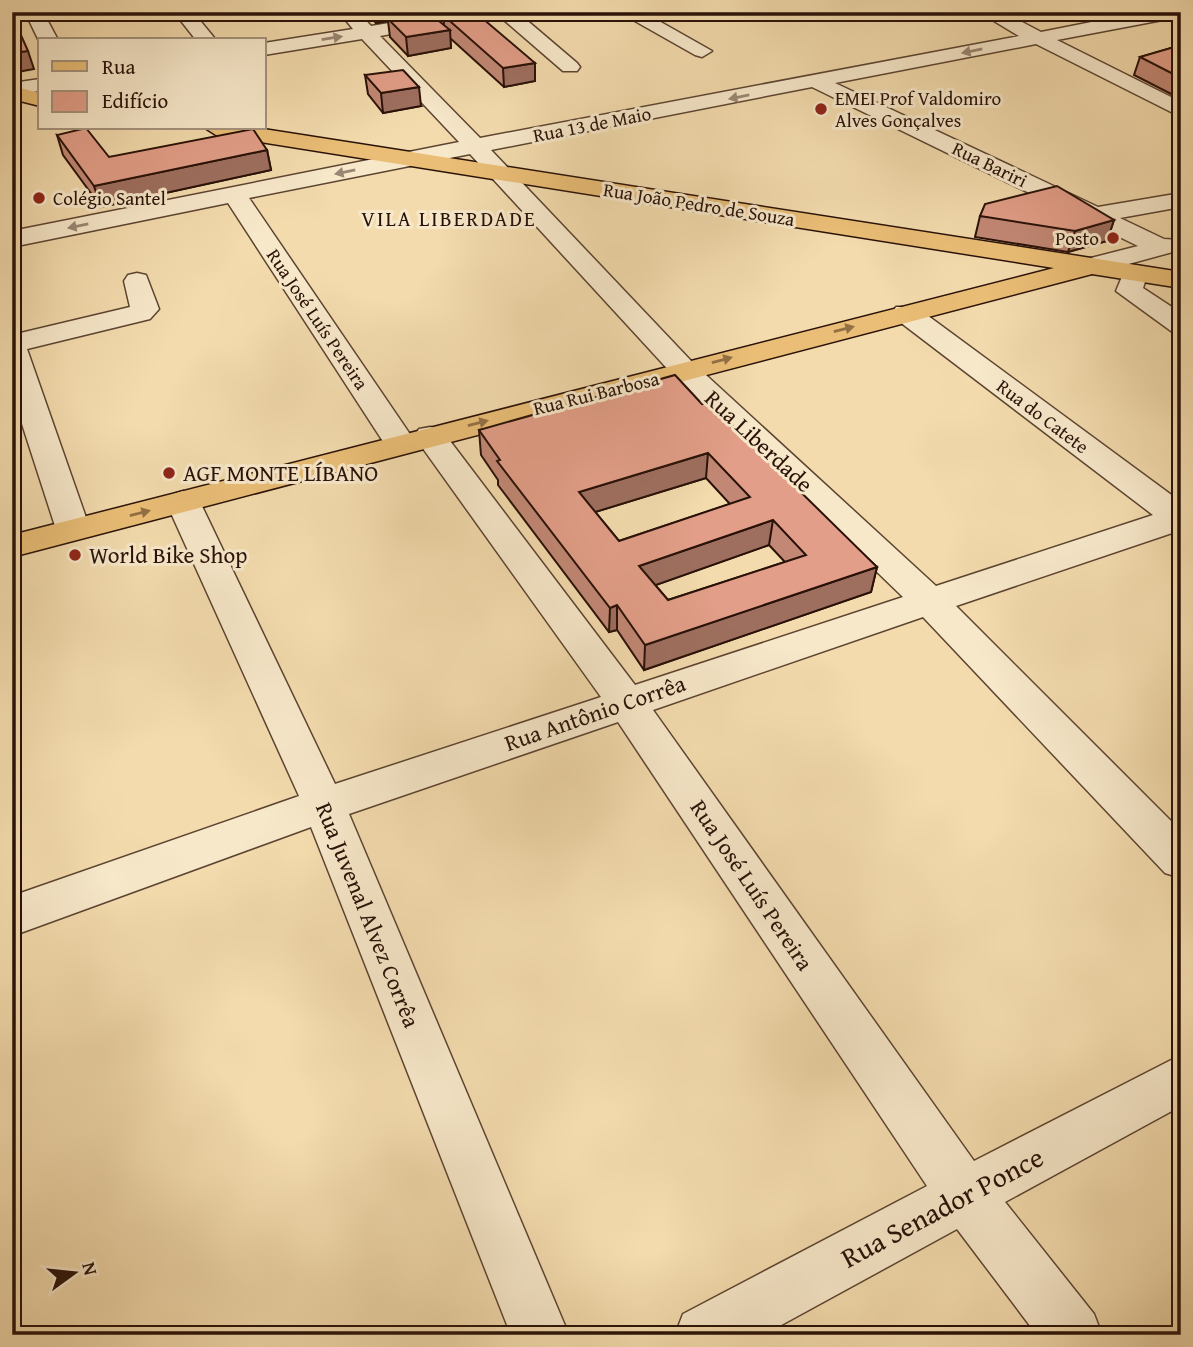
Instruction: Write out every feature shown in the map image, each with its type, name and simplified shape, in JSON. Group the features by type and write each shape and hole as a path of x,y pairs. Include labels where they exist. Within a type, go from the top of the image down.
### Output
{"main road":[{"path":"12,90 38,99"},
{"name":"Rua João Pedro de Souza","path":"262,131 502,173 1181,280"},
{"name":"Rua Rui Barbosa","path":"12,546 415,439 1092,266"}],"street":[{"path":"34,12 46,38"},
{"path":"183,12 204,38"},
{"name":"Rua Liberdade","path":"348,12 477,146 684,370 929,601 1181,860"},
{"path":"266,49 491,12"},
{"path":"505,12 570,67"},
{"path":"628,12 702,51"},
{"path":"988,12 1181,111"},
{"name":"Rua 13 de Maio","path":"12,239 412,158 1173,12"},
{"name":"Rua Bariri","path":"817,82 1096,215 1172,245"},
{"path":"12,90 38,85"},
{"name":"Rua José Luís Pereira","path":"235,195 415,439 626,702 964,1195 1073,1335"},
{"path":"1096,215 1181,200"},
{"name":"Rua Rui Barbosa","path":"1092,266 1172,245"},
{"path":"1135,273 1128,287 1129,291 1181,325"},
{"path":"73,529 12,346 140,313 145,309 137,281"},
{"name":"Rua do Catete","path":"906,313 1180,518"},
{"name":"Rua Juvenal Alvez Corrêa","path":"183,502 324,805 540,1335"},
{"name":"Rua Antônio Corrêa","path":"12,916 324,805 626,702 1180,518"},
{"name":"Rua Senador Ponce","path":"704,1335 1181,1079"}],"building":[{"path":"428,12 450,30 406,37 388,19"},
{"path":"475,12 535,63 503,68 443,15"},
{"path":"12,15 28,51 12,53"},
{"path":"1181,45 1181,78 1140,57"},
{"path":"403,70 419,87 381,93 365,75"},
{"path":"88,130 109,157 254,130 267,150 94,186 57,135"},
{"path":"1057,186 1114,220 1075,231 980,216 985,204"},
{"path":"675,375 702,404 709,402 877,567 645,645 617,605 610,608 497,461 500,460 479,430","holes":["708,453 750,497 619,541 579,492","773,520 806,555 668,600 639,566"]}],"place":[{"name":"EMEI Prof Valdomiro Alves Gonçalves","path":"821,109"},
{"name":"Colégio Santel","path":"39,198"},
{"name":"Posto","path":"1113,238"},
{"name":"AGF MONTE LÍBANO","path":"169,473"},
{"name":"World Bike Shop","path":"75,555"}],"district":[{"name":"VILA LIBERDADE","path":"449,219"}]}
